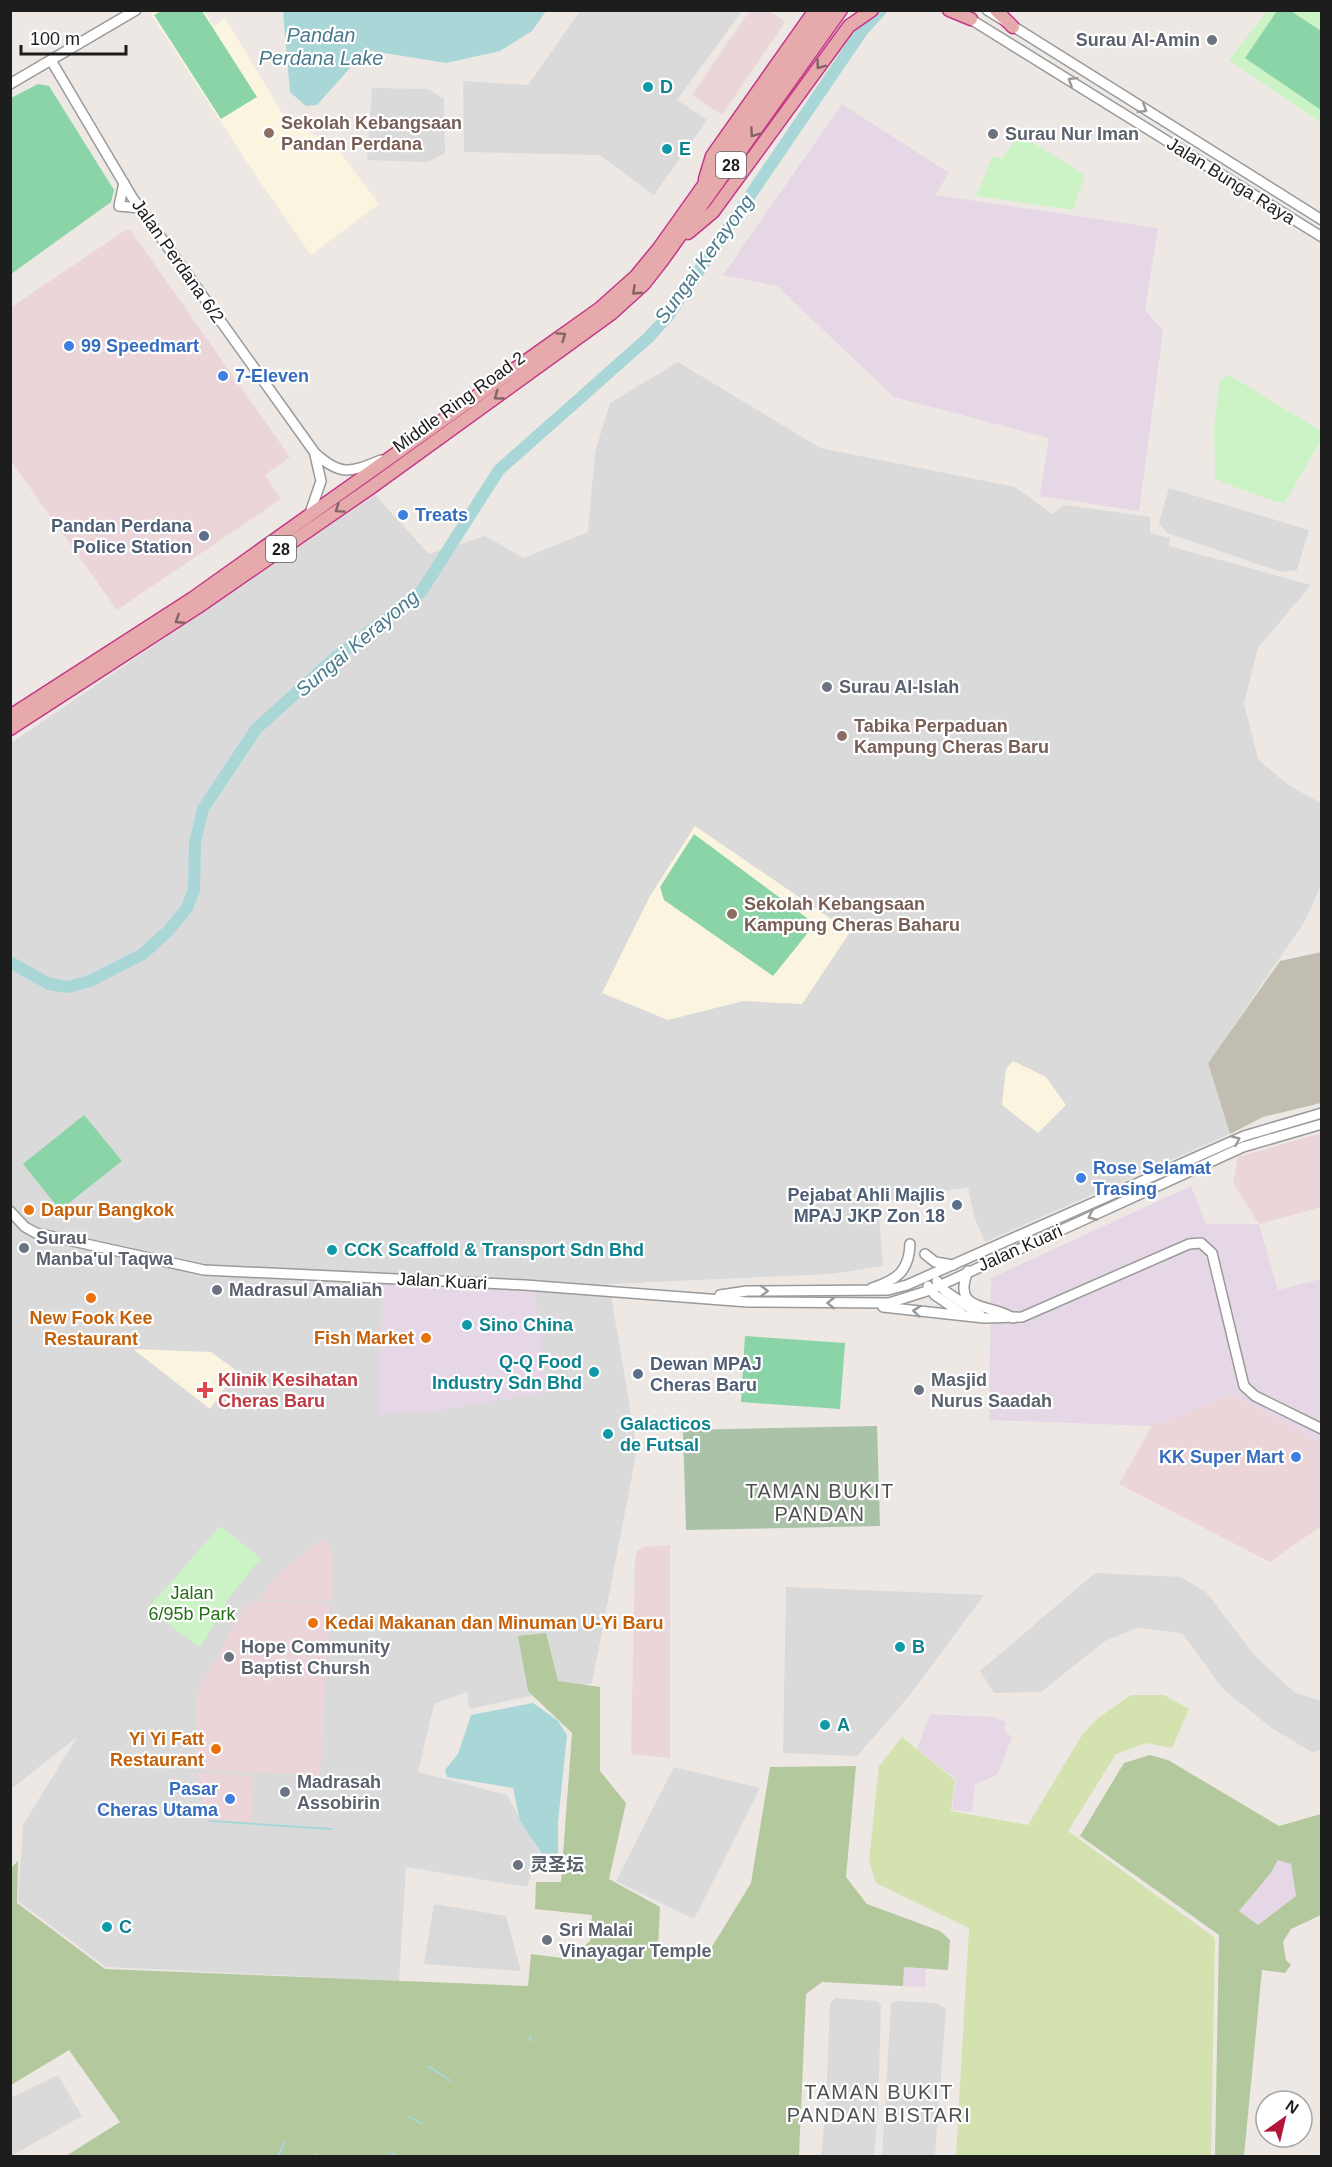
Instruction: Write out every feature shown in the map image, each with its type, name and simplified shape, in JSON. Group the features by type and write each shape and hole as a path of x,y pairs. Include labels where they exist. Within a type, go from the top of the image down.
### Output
{"highway":[{"path":"705,183 712,156 815,10"},
{"name":"Middle Ring Road 2","path":"10,729 198,607 591,330 644,284 674,246 828,10"},
{"name":"Middle Ring Road 2","path":"10,716 193,598 599,309 636,276 705,183 841,10"},
{"path":"674,246 713,212 852,19 872,10"},
{"path":"950,10 971,19"},
{"path":"996,10 1013,27"}],"street":[{"path":"10,84 52,62 136,10"},
{"name":"Jalan Bunga Raya","path":"957,10 1322,237"},
{"name":"Jalan Bunga Raya","path":"987,10 1322,220"},
{"name":"Jalan Perdana 6/2","path":"52,62 140,208 315,453 327,465 347,471 394,455"},
{"path":"124,182 119,206 140,208"},
{"name":"Jalan Perdana 6/2","path":"309,516 321,481 315,453"},
{"name":"Jalan Kuari","path":"706,1297 747,1292 888,1290 928,1277 1244,1136 1322,1113"},
{"name":"Jalan Kuari","path":"10,1211 25,1227 36,1233 204,1270 706,1297 748,1302 889,1303 930,1290 1244,1147 1322,1124"},
{"path":"871,1303 882,1307 964,1316 1013,1318 1032,1314 1189,1244 1201,1243 1212,1253 1244,1386 1256,1396 1322,1430"},
{"path":"861,1291 897,1278 907,1263 910,1244"},
{"path":"926,1254 936,1262 953,1265"},
{"path":"968,1271 963,1287 968,1299 984,1309 1005,1313 1013,1318"},
{"path":"928,1277 956,1300 984,1318"},
{"path":"928,1277 930,1290 964,1316"}],"shaded area":[{"path":"750,10 770,11 785,22 722,115 692,95"},
{"name":"Sekolah Kebangsaan Pandan Perdana","path":"156,11 204,11 214,26 225,18 285,118 336,147 379,204 311,255 254,173 151,14"},
{"path":"580,11 742,11 677,100 707,120 654,195 600,155 464,152 463,81 528,85"},
{"path":"372,88 428,89 444,99 445,153 428,162 367,160"},
{"path":"842,104 949,173 935,195 1158,228 1145,310 1163,331 1139,511 1040,496 1049,438 894,397 777,286 723,275"},
{"path":"127,229 131,231 290,457 265,475 281,499 117,610 11,461 10,308"},
{"path":"678,362 820,448 1015,487 1052,514 1065,505 1150,517 1150,533 1170,538 1169,546 1311,585 1258,648 1244,704 1258,759 1288,785 1321,803 1321,885 1305,921 1208,1063 1230,1134 985,1242 974,1217 968,1187 878,1202 883,1266 831,1274 609,1284 637,1450 592,1683 469,1709 467,1692 434,1704 418,1772 507,1795 539,1852 527,1887 406,1867 399,1981 106,1967 18,1901 23,1825 77,1737 11,1789 11,743 375,495 429,554 485,536 524,558 588,532 595,452 610,403"},
{"path":"1169,488 1309,530 1297,570 1281,572 1167,533 1159,523"},
{"name":"Sekolah Kebangsaan Kampung Cheras Baharu","path":"695,826 850,932 802,1004 743,1001 668,1020 602,993 650,896"},
{"path":"1321,952 1321,1103 1263,1117 1230,1134 1208,1063 1280,961"},
{"path":"1013,1061 1046,1077 1066,1105 1038,1133 1002,1105 1006,1069"},
{"path":"1321,1133 1321,1207 1259,1224 1233,1183 1238,1157"},
{"path":"1191,1186 1206,1224 1259,1224 1278,1290 1321,1279 1321,1442 1231,1395 1152,1426 989,1420 991,1278"},
{"path":"382,1282 535,1292 548,1392 421,1413 378,1414"},
{"name":"Klinik Kesihatan Cheras Baru","path":"133,1349 211,1352 237,1371 210,1409"},
{"path":"1231,1395 1321,1442 1321,1526 1270,1562 1119,1484 1152,1426"},
{"path":"322,1538 332,1549 332,1601 260,1600 271,1581"},
{"path":"670,1545 670,1758 631,1754 635,1560 637,1551 643,1547"},
{"path":"1095,1573 1181,1577 1206,1592 1255,1656 1294,1692 1321,1701 1321,1750 1312,1752 1270,1727 1223,1689 1182,1633 1137,1628 1105,1641 1041,1692 994,1693 980,1671"},
{"path":"786,1587 984,1595 909,1696 857,1756 783,1753"},
{"path":"247,1602 330,1603 320,1776 195,1769 198,1690"},
{"path":"930,1714 994,1717 1005,1722 1004,1731 1012,1737 998,1774 975,1785 972,1812 952,1810 956,1779 917,1749"},
{"path":"674,1767 760,1788 694,1919 616,1881"},
{"path":"197,1772 254,1776 252,1822 206,1819"},
{"path":"1278,1860 1291,1864 1296,1896 1258,1925 1239,1911 1270,1874"},
{"path":"434,1904 506,1916 521,1971 424,1964"},
{"path":"904,1967 926,1969 925,1987 903,1986"},
{"path":"835,1998 876,2001 881,2005 878,2110 874,2156 821,2156 826,2105 830,2003"},
{"path":"895,2001 937,2003 946,2009 935,2156 882,2156 891,2004"},
{"path":"58,2075 82,2116 11,2156 11,2098"}],"green space":[{"path":"161,11 202,11 257,97 221,119 154,15"},
{"path":"1267,11 1321,11 1321,123 1229,60"},
{"path":"1277,11 1291,11 1321,31 1321,110 1245,58"},
{"path":"38,84 49,86 114,190 111,202 11,274 11,98"},
{"path":"1019,134 1085,175 1073,210 976,196 993,156 1002,159"},
{"path":"1229,375 1321,431 1321,440 1285,502 1278,502 1221,482 1215,477 1214,426 1220,380"},
{"path":"694,834 815,924 773,976 664,900 660,887"},
{"path":"84,1115 122,1161 60,1210 23,1164"},
{"path":"745,1336 845,1343 840,1409 741,1402"},
{"path":"877,1426 880,1526 686,1530 683,1430"},
{"name":"Jalan 6/95b Park","path":"220,1526 261,1558 231,1595 200,1648 148,1608"},
{"path":"546,1633 558,1681 600,1687 600,1771 626,1803 609,1879 660,1907 658,1948 707,1955 751,1883 770,1767 856,1766 846,1877 867,1904 940,1931 950,1940 948,1970 904,1967 903,1986 822,1982 806,1994 799,2156 66,2156 120,2122 69,2050 11,2085 10,1869 18,1861 17,1903 105,1969 528,1986 531,1954 570,1959 590,1941 592,1915 535,1909 536,1882 561,1882 572,1733 528,1691 518,1636"},
{"path":"1131,1695 1164,1695 1189,1709 1172,1748 1146,1743 1116,1754 1068,1831 1215,1938 1211,2156 956,2156 969,1928 876,1883 869,1861 879,1766 902,1737 955,1780 951,1811 1028,1825 1082,1735 1097,1719"},
{"path":"1150,1755 1168,1760 1279,1826 1321,1814 1321,1915 1291,1929 1283,1942 1286,1960 1291,1965 1285,1973 1262,1970 1244,2156 1215,2156 1219,1935 1080,1836 1124,1763","holes":["1278,1860 1291,1864 1296,1896 1258,1925 1239,1911 1270,1874"]}],"water":[{"name":"Pandan Perdana Lake","path":"283,10 546,11 532,31 500,51 446,63 366,50 317,105 306,106 290,92"},
{"path":"533,1703 558,1721 567,1735 558,1822 558,1856 543,1856 520,1821 513,1788 447,1777 445,1770 458,1754 471,1715"}],"waterway":[{"name":"Sungai Kerayong","path":"10,962 49,984 68,987 90,981 143,954 169,930 187,908 194,890 195,843 203,809 256,729 337,656 421,592 499,470 649,337 668,316 862,31 881,10"},
{"path":"210,1821 332,1829"},
{"path":"530,2036 531,2041"},
{"path":"428,2066 451,2081"},
{"path":"408,2116 422,2124"},
{"path":"278,2156 285,2142"},
{"path":"391,2152 396,2156"}],"place":[{"name":"Surau Al-Amin","path":"1212,40"},
{"name":"D","path":"648,87"},
{"name":"Sekolah Kebangsaan Pandan Perdana","path":"269,133"},
{"name":"Surau Nur Iman","path":"993,134"},
{"name":"E","path":"667,149"},
{"name":"99 Speedmart","path":"69,346"},
{"name":"7-Eleven","path":"223,376"},
{"name":"Treats","path":"403,515"},
{"name":"Pandan Perdana Police Station","path":"204,536"},
{"name":"Surau Al-Islah","path":"827,687"},
{"name":"Tabika Perpaduan Kampung Cheras Baru","path":"842,736"},
{"name":"Sekolah Kebangsaan Kampung Cheras Baharu","path":"732,914"},
{"name":"Rose Selamat Trasing","path":"1081,1178"},
{"name":"Pejabat Ahli Majlis MPAJ JKP Zon 18","path":"957,1205"},
{"name":"Dapur Bangkok","path":"29,1210"},
{"name":"Surau Manba'ul Taqwa","path":"24,1248"},
{"name":"CCK Scaffold & Transport Sdn Bhd","path":"332,1250"},
{"name":"Madrasul Amaliah","path":"217,1290"},
{"name":"New Fook Kee Restaurant","path":"91,1298"},
{"name":"Sino China","path":"467,1325"},
{"name":"Fish Market","path":"426,1338"},
{"name":"Q-Q Food Industry Sdn Bhd","path":"594,1372"},
{"name":"Dewan MPAJ Cheras Baru","path":"638,1374"},
{"name":"Klinik Kesihatan Cheras Baru","path":"205,1390"},
{"name":"Masjid Nurus Saadah","path":"919,1390"},
{"name":"Galacticos de Futsal","path":"608,1434"},
{"name":"KK Super Mart","path":"1296,1457"},
{"name":"Kedai Makanan dan Minuman U-Yi Baru","path":"313,1623"},
{"name":"B","path":"900,1647"},
{"name":"Hope Community Baptist Chursh","path":"229,1657"},
{"name":"A","path":"825,1725"},
{"name":"Yi Yi Fatt Restaurant","path":"216,1749"},
{"name":"Madrasah Assobirin","path":"285,1792"},
{"name":"Pasar Cheras Utama","path":"230,1799"},
{"name":"灵圣坛","path":"518,1865"},
{"name":"C","path":"107,1927"},
{"name":"Sri Malai Vinayagar Temple","path":"547,1940"}],"district":[{"name":"TAMAN BUKIT PANDAN","path":"820,1502"},
{"name":"TAMAN BUKIT PANDAN BISTARI","path":"879,2104"}]}
